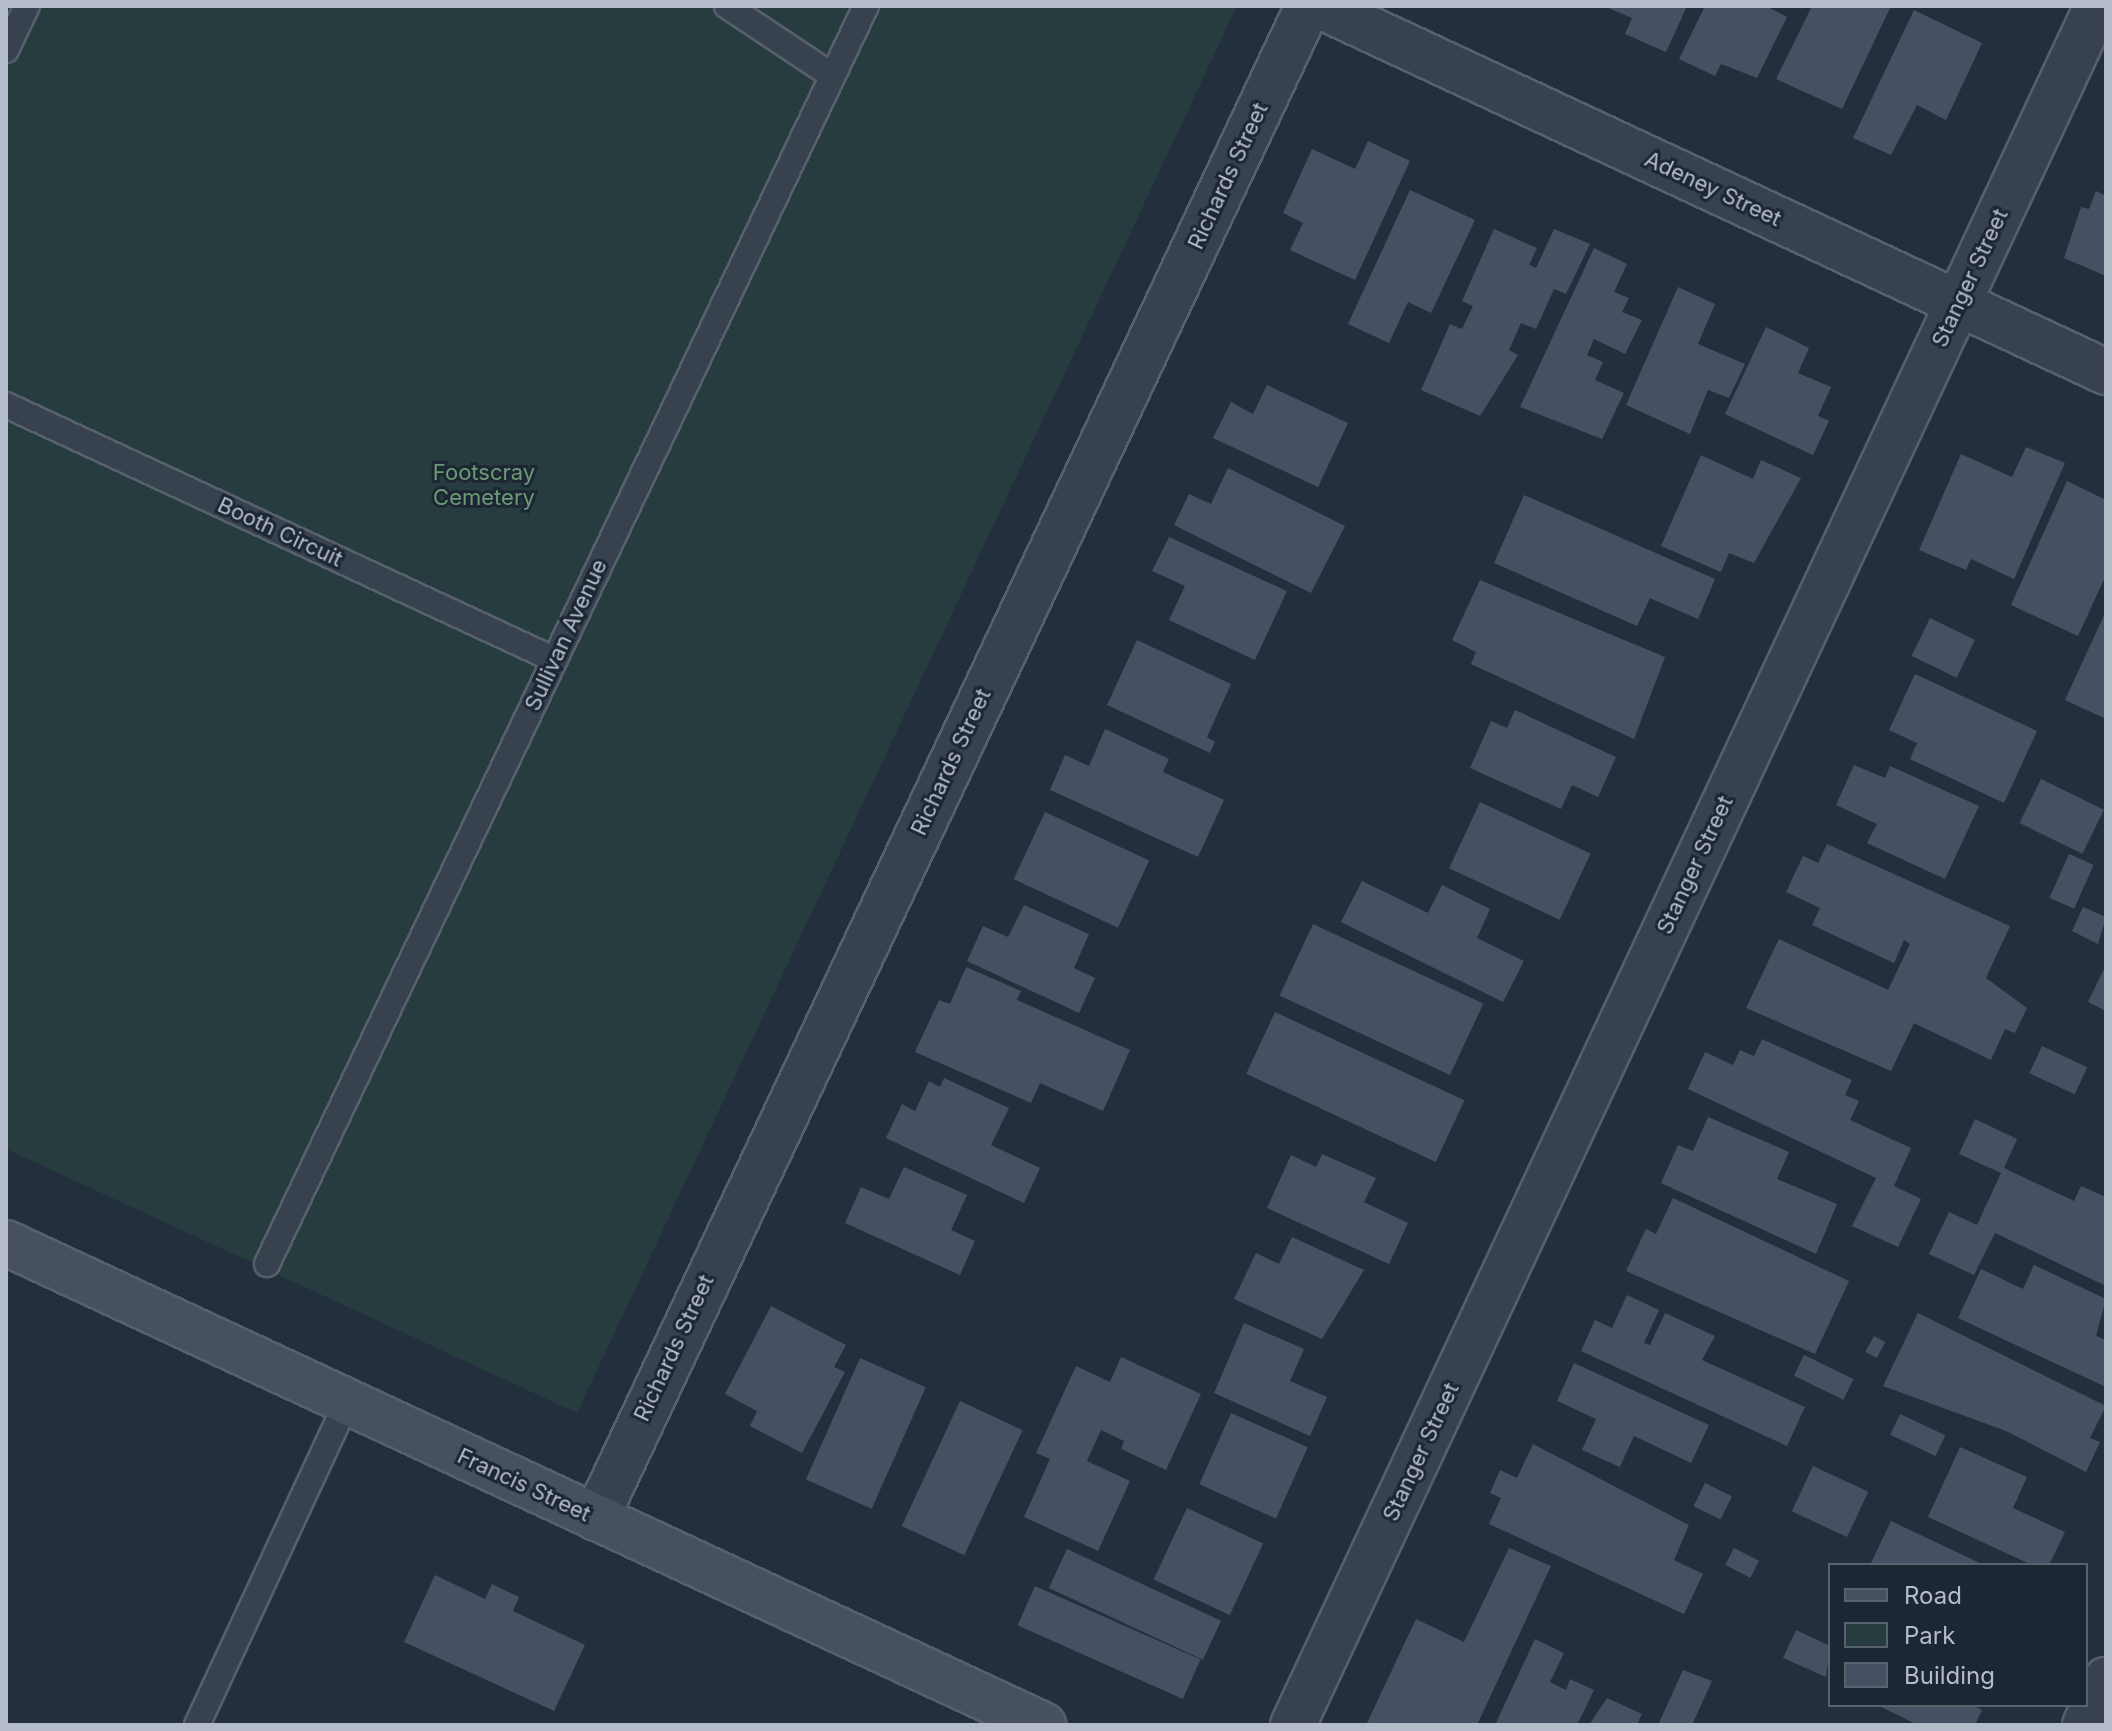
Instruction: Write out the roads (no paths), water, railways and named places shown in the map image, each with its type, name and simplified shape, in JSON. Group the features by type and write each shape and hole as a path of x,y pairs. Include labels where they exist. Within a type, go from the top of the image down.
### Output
{"main road":[{"name":"Francis Street","path":"6,1243 1043,1725"}],"street":[{"name":"Richards Street","path":"596,1518 1308,6"},
{"name":"Adeney Street","path":"1320,6 2106,372"},
{"name":"Stanger Street","path":"1293,1725 2097,6"},
{"path":"2085,1725 2106,1680"}],"lane":[{"path":"6,50 27,6"},
{"path":"727,6 831,75"},
{"name":"Sullivan Avenue","path":"267,1264 866,6"},
{"name":"Booth Circuit","path":"6,405 555,660"},
{"path":"197,1725 347,1402"}],"park label":[{"name":"Footscray Cemetery","path":"484,484"}]}
